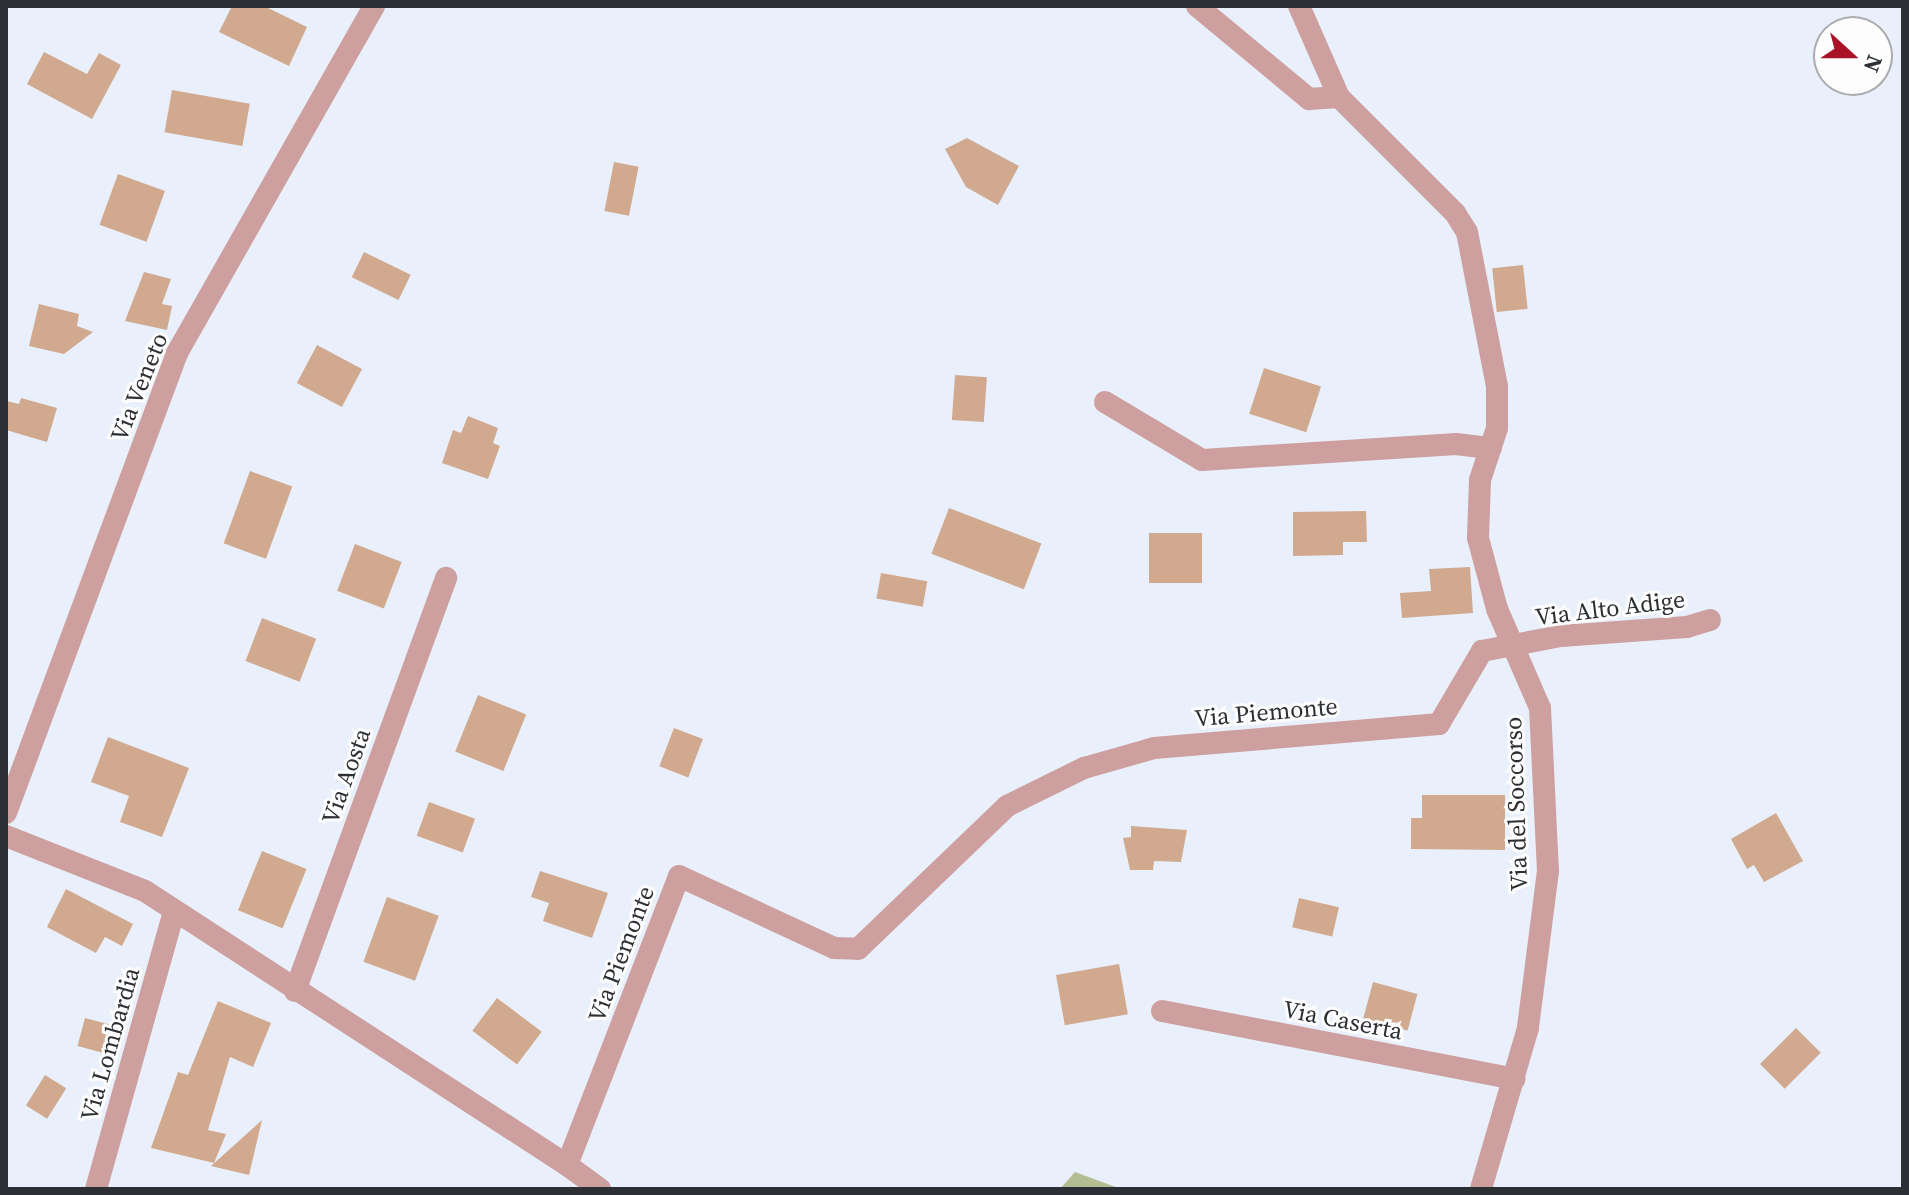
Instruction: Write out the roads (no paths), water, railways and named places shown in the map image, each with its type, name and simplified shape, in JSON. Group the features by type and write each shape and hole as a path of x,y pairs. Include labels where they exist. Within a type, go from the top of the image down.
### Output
{"street":[{"name":"Via Veneto","path":"6,813 177,353 374,6"},
{"path":"1197,6 1309,99 1339,97"},
{"name":"Via del Soccorso","path":"1299,6 1339,97 1455,213 1467,232 1497,387 1491,448 1480,480 1478,538 1497,609 1540,708 1548,871 1528,1028 1481,1189"},
{"path":"1105,402 1202,460 1456,444 1491,448"},
{"name":"Via Aosta","path":"295,991 446,578"},
{"name":"Via Alto Adige","path":"1516,647 1561,636 1687,627 1710,620"},
{"name":"Via Piemonte","path":"567,1165 679,876 834,948 858,949 1007,806 1084,768 1154,748 1439,724 1482,651 1516,647"},
{"path":"6,836 145,891 600,1189"},
{"name":"Via Lombardia","path":"96,1189 174,912"},
{"name":"Via Caserta","path":"1162,1011 1515,1079"}]}
